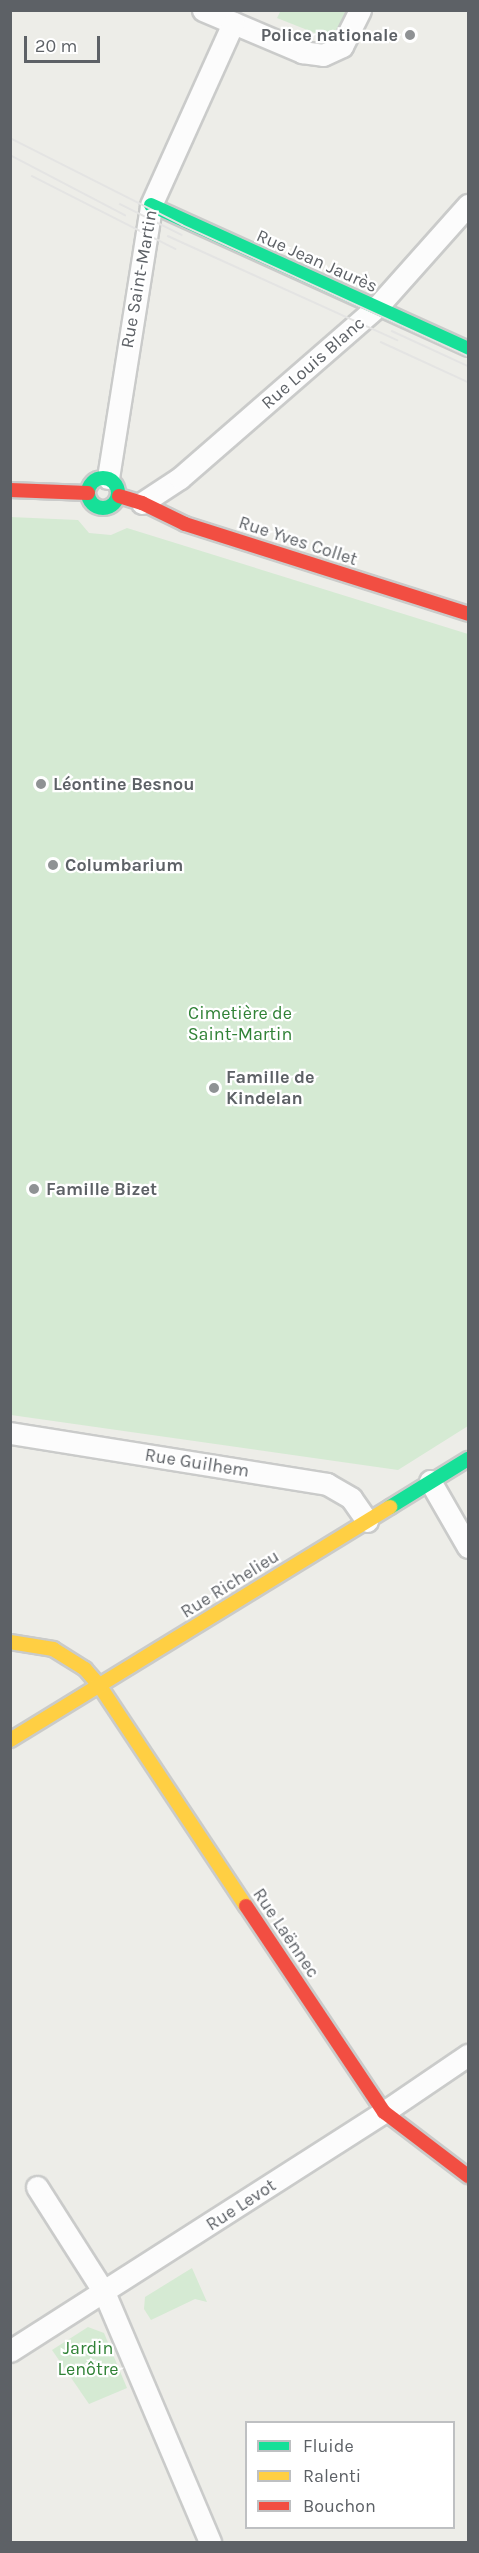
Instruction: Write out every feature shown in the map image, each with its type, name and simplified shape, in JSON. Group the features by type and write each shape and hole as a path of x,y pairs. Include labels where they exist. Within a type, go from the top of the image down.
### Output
{"street":[{"path":"203,10 302,52 323,55 342,46 360,10"},
{"name":"Rue Saint-Martin","path":"113,487 151,205 233,23"},
{"name":"Rue Jean Jaurès","path":"151,205 468,349"},
{"name":"Rue Louis Blanc","path":"141,503 180,478 377,307 468,205"},
{"path":"92,482 113,487 114,505 104,509 96,507 90,501 88,493 92,482"},
{"name":"Rue Yves Collet","path":"113,487 185,524 468,614"},
{"path":"10,490 88,493"},
{"name":"Rue Guilhem","path":"10,1433 327,1484 351,1498 367,1521"},
{"name":"Rue Richelieu","path":"10,1740 468,1459"},
{"path":"430,1481 468,1547"},
{"name":"Rue Laënnec","path":"10,1642 53,1649 84,1669 99,1685 384,2112 468,2176"},
{"name":"Rue Levot","path":"10,2351 384,2112 468,2055"},
{"path":"37,2187 104,2292 210,2542"}],"green space":[{"path":"284,10 346,11 346,15 338,31 325,37 277,18"},
{"name":"Cimetière de Saint-Martin","path":"10,517 78,520 89,533 111,535 127,528 468,634 468,1426 398,1470 11,1415"},
{"path":"192,2268 207,2302 195,2299 151,2320 144,2309 145,2297"},
{"name":"Jardin Lenôtre","path":"88,2327 104,2333 127,2388 89,2404 52,2350"}],"tram line":[{"path":"10,138 182,225 468,356"},
{"path":"10,155 125,215"},
{"path":"32,176 176,249"},
{"path":"120,204 182,235"},
{"path":"168,236 397,340"},
{"path":"392,331 468,366"},
{"path":"381,342 468,382"}],"traffic: fast":[{"path":"151,205 468,349"},
{"path":"103,478 114,482 118,493 114,504 103,508 92,504 88,493 92,482 103,478"},
{"path":"390,1507 468,1459"}],"traffic: slow":[{"path":"10,1740 390,1507"},
{"path":"10,1642 53,1649 85,1669 99,1685 246,1906"}],"traffic: jam":[{"path":"10,490 88,493"},
{"path":"119,496 142,503 185,524 468,614"},
{"path":"246,1906 384,2112 468,2176"}],"place":[{"name":"Police nationale","path":"410,35"},
{"name":"Léontine Besnou","path":"41,784"},
{"name":"Columbarium","path":"53,865"},
{"name":"Famille de Kindelan","path":"214,1088"},
{"name":"Famille Bizet","path":"34,1189"}]}
